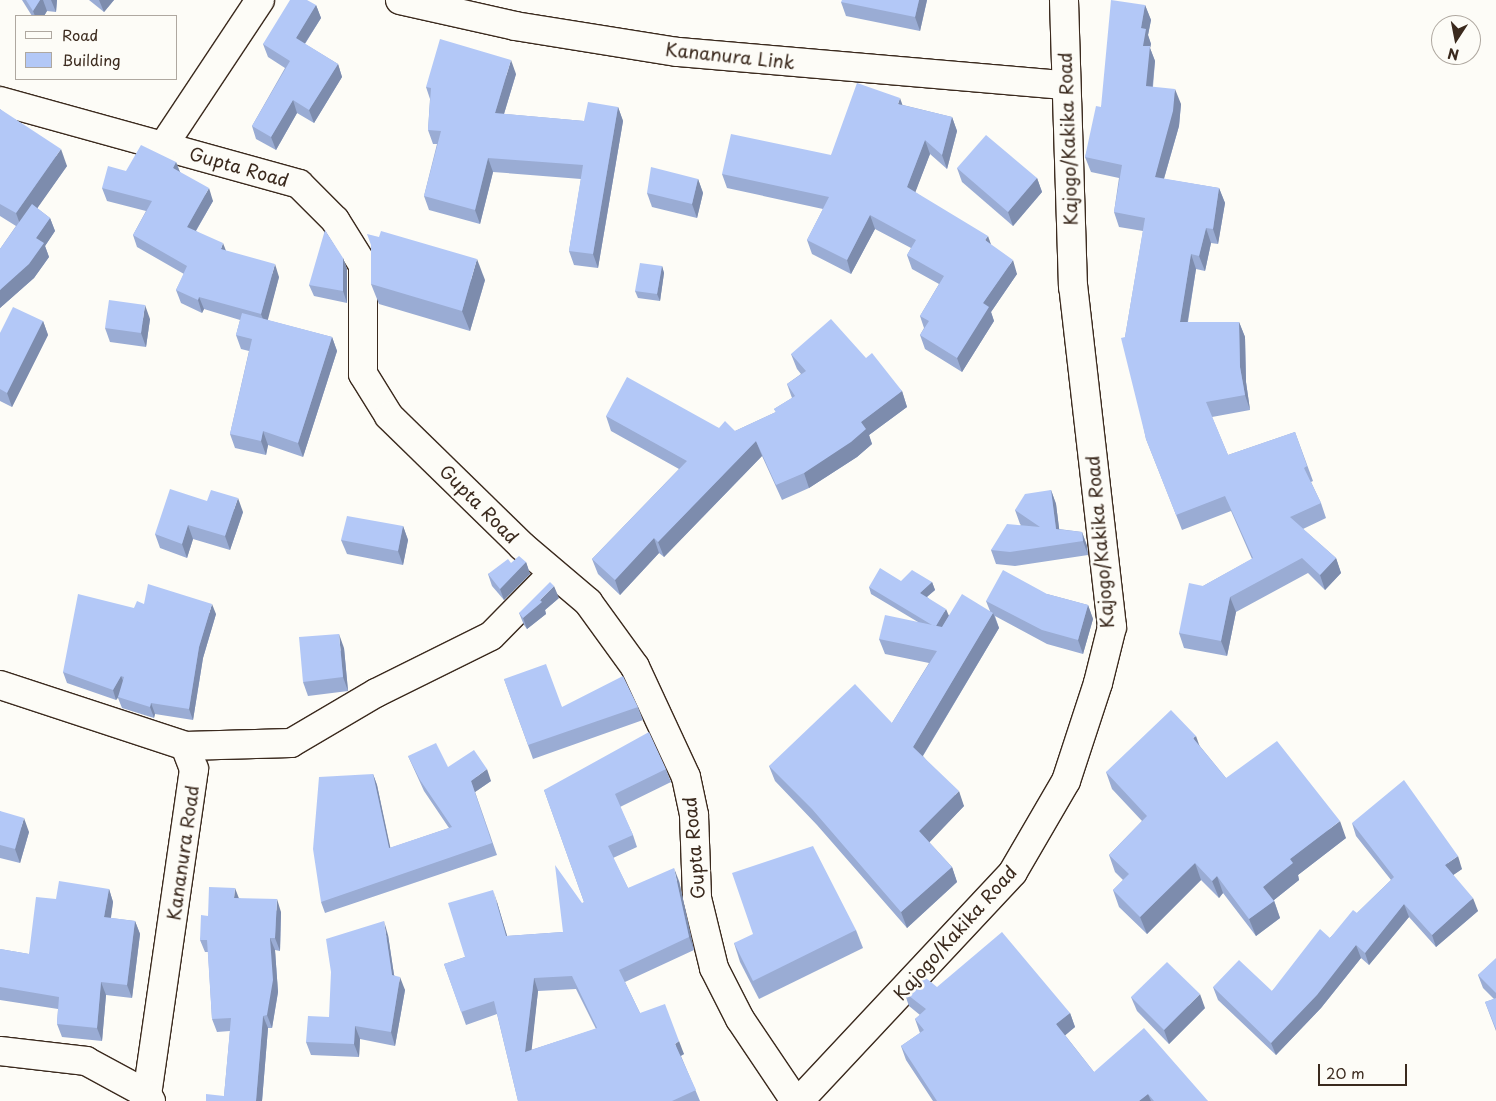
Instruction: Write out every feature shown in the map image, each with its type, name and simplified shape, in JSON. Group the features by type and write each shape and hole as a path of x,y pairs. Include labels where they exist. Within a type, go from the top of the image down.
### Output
{"street":[{"path":"163,146 260,0"},
{"name":"Kananura Link","path":"400,0 515,26 678,52 1065,85"},
{"name":"Kajogo/Kakika Road","path":"799,1101 1013,872 1066,780 1098,683 1112,627 1073,287 1065,85 1064,0"},
{"name":"Gupta Road","path":"0,101 299,184 335,220 363,265 362,374 389,416 553,573 588,602 636,667 686,777 694,816 697,898 714,968 740,1019 795,1101"},
{"path":"0,685 185,746 291,743 376,693 490,636 553,573"},
{"name":"Kananura Road","path":"149,1098 191,802 194,769 185,746"},
{"path":"0,1051 86,1061 149,1098"}],"building":[{"path":"26,0 40,0 33,11"},
{"path":"290,0 307,0 316,5 296,38 338,64 309,110 293,100 271,137 252,126 290,61 263,44"},
{"path":"842,0 919,0 915,17 841,2"},
{"path":"1111,0 1145,5 1141,28 1146,29 1143,46 1150,46 1146,86 1175,89 1173,111 1155,177 1219,188 1213,229 1206,228 1199,256 1191,254 1180,322 1239,322 1240,367 1245,395 1206,402 1228,455 1295,432 1307,466 1304,468 1321,503 1290,517 1336,558 1320,575 1302,558 1230,597 1221,641 1179,633 1189,583 1203,586 1253,558 1225,496 1176,515 1146,439 1121,338 1125,337 1145,218 1114,212 1122,165 1085,157 1096,106 1101,107"},
{"path":"440,39 511,60 495,113 584,121 588,102 618,107 593,254 569,251 583,165 488,158 475,210 424,196 441,131 428,130 431,88 426,87"},
{"path":"857,83 900,98 898,104 952,117 942,155 925,140 907,187 988,236 985,240 1013,260 983,303 989,307 957,358 920,335 929,321 920,316 944,276 907,255 916,240 870,215 847,260 807,240 829,197 722,174 731,134 831,155"},
{"path":"0,109 61,149 16,213 0,204"},
{"path":"986,135 1037,178 1008,212 957,168"},
{"path":"141,145 176,162 173,168 209,188 187,227 223,243 221,249 275,264 261,314 199,297 198,300 176,290 187,266 133,235 152,201 102,188 108,166 126,171"},
{"path":"651,167 698,179 692,204 647,193"},
{"path":"32,204 50,218 36,238 44,243 29,264 0,290 0,249"},
{"path":"325,230 343,258 343,291 309,285"},
{"path":"381,231 477,259 462,311 371,284 371,245 367,234 379,237"},
{"path":"640,263 662,266 657,294 635,291"},
{"path":"109,300 145,305 141,333 105,328"},
{"path":"13,307 43,321 7,393 0,389 0,333"},
{"path":"242,313 332,337 298,443 263,431 261,441 230,434 252,339 236,335"},
{"path":"831,319 866,358 872,353 902,391 861,422 866,429 851,442 804,473 776,485 756,441 658,542 654,538 615,580 592,559 687,461 606,416 627,377 719,428 725,421 735,431 776,412 774,409 795,396 787,384 806,371 791,354"},
{"path":"170,489 207,501 211,490 238,498 225,536 188,525 182,544 155,534"},
{"path":"1051,490 1056,529 1082,532 1083,541 1010,552 991,550 1007,524 1040,527 1015,510 1025,494"},
{"path":"347,516 403,526 398,551 341,540"},
{"path":"519,556 526,562 500,589 488,574 508,559 511,563"},
{"path":"880,568 901,581 912,570 932,582 920,593 946,609 936,626 869,587"},
{"path":"1003,570 1047,594 1088,605 1078,640 1042,630 986,601"},
{"path":"550,582 554,586 540,600 542,602 523,618 519,613"},
{"path":"148,584 212,604 199,647 189,709 151,703 150,707 118,697 124,677 121,676 113,690 63,672 78,594 134,608 137,601 144,604"},
{"path":"962,594 993,613 913,747 959,791 919,831 952,867 901,912 812,809 769,766 855,684 892,723 937,651 879,639 885,615 942,627"},
{"path":"339,634 343,677 303,682 299,637"},
{"path":"546,664 562,707 623,676 638,707 528,745 504,679"},
{"path":"1171,710 1196,736 1193,738 1226,778 1277,741 1340,821 1290,859 1293,863 1263,887 1274,901 1249,919 1217,876 1212,881 1195,863 1140,917 1113,890 1129,874 1109,855 1147,816 1106,772"},
{"path":"649,732 666,769 615,794 633,835 608,846 628,888 674,868 689,937 619,970 640,1013 665,1004 679,1041 675,1044 696,1090 672,1101 518,1101 494,1001 461,1012 444,964 465,957 448,903 493,890 506,936 563,932 555,865 582,903 584,902 544,790","holes":["572,976 597,1028 525,1052 534,978"]},
{"path":"436,743 448,767 474,750 487,769 471,781 492,843 321,902 313,849 319,777 373,774 389,848 452,827 420,780 408,756"},
{"path":"1404,780 1458,856 1445,865 1473,898 1432,935 1404,904 1365,953 1356,945 1317,995 1271,1043 1213,987 1239,960 1272,991 1320,929 1330,938 1353,910 1357,913 1394,877 1352,823"},
{"path":"0,811 24,818 15,849 0,845"},
{"path":"813,846 856,930 753,981 734,943 753,934 732,873"},
{"path":"59,881 109,889 104,917 135,921 127,985 101,982 97,1028 57,1024 59,997 0,987 0,949 29,954 36,897 56,899"},
{"path":"209,887 235,888 234,898 277,899 275,938 270,938 273,980 267,1015 263,1016 256,1101 206,1101 206,1094 224,1096 231,1018 212,1019 207,940 200,940 201,915 208,916"},
{"path":"384,921 392,975 400,977 391,1032 355,1026 354,1044 306,1042 308,1016 329,1017 331,972 326,939"},
{"path":"1002,932 1070,1013 1056,1024 1094,1072 1144,1028 1208,1101 1154,1101 1148,1094 1139,1101 937,1101 901,1046 924,1030 915,1019 926,1009 904,992 921,974 937,987"},
{"path":"1496,958 1496,993 1478,975"},
{"path":"1167,962 1200,994 1164,1030 1131,997"},
{"path":"1496,998 1496,1029 1485,1002"}]}
